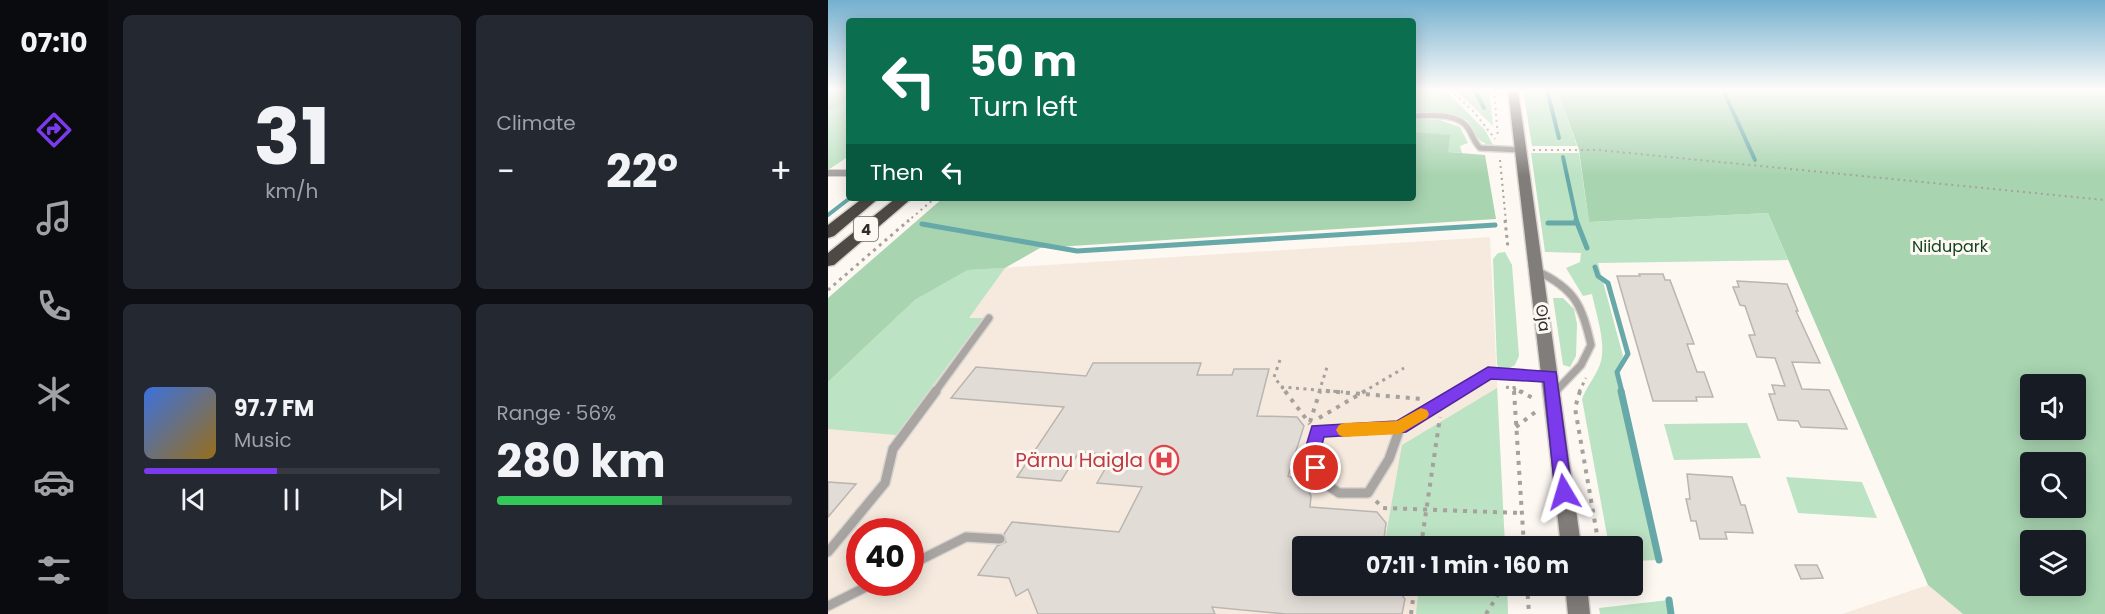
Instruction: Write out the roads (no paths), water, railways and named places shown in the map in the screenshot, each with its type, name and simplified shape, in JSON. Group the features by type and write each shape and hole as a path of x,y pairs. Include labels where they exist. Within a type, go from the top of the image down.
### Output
{"highway":[{"name":"4","path":"828,233 868,201"},
{"name":"4","path":"828,261 901,201"}],"street":[{"name":"Oja","path":"1517,119 1569,536"},
{"path":"828,173 846,173"},
{"path":"1577,596 1579,614"}],"lane":[{"path":"1444,119 1459,120 1468,128 1473,140 1480,148 1522,150"},
{"path":"1400,428 1389,459 1368,493 1339,493 1321,481 1311,456 1318,431 1400,428 1488,373 1513,375 1551,386 1581,365 1591,345 1583,308 1573,294 1558,280 1537,272"},
{"path":"828,552 885,483 893,449 990,318"},
{"path":"924,558 966,537 1000,539"},
{"path":"828,606 848,596"}],"waterway":[{"path":"1554,119 1559,138"},
{"path":"1736,119 1755,160"},
{"path":"1563,157 1577,222"},
{"path":"828,215 846,201"},
{"path":"1576,220 1587,248"},
{"path":"1548,223 1577,223"},
{"path":"922,224 1077,251 1495,225"},
{"path":"1595,267 1598,276 1608,283 1628,354 1617,372 1622,392"},
{"path":"1621,391 1659,560"},
{"path":"1669,600 1671,614"}],"place":[{"name":"Pärnu Haigla","path":"1164,460"}],"park label":[{"name":"Niidupark","path":"1950,246"}]}
